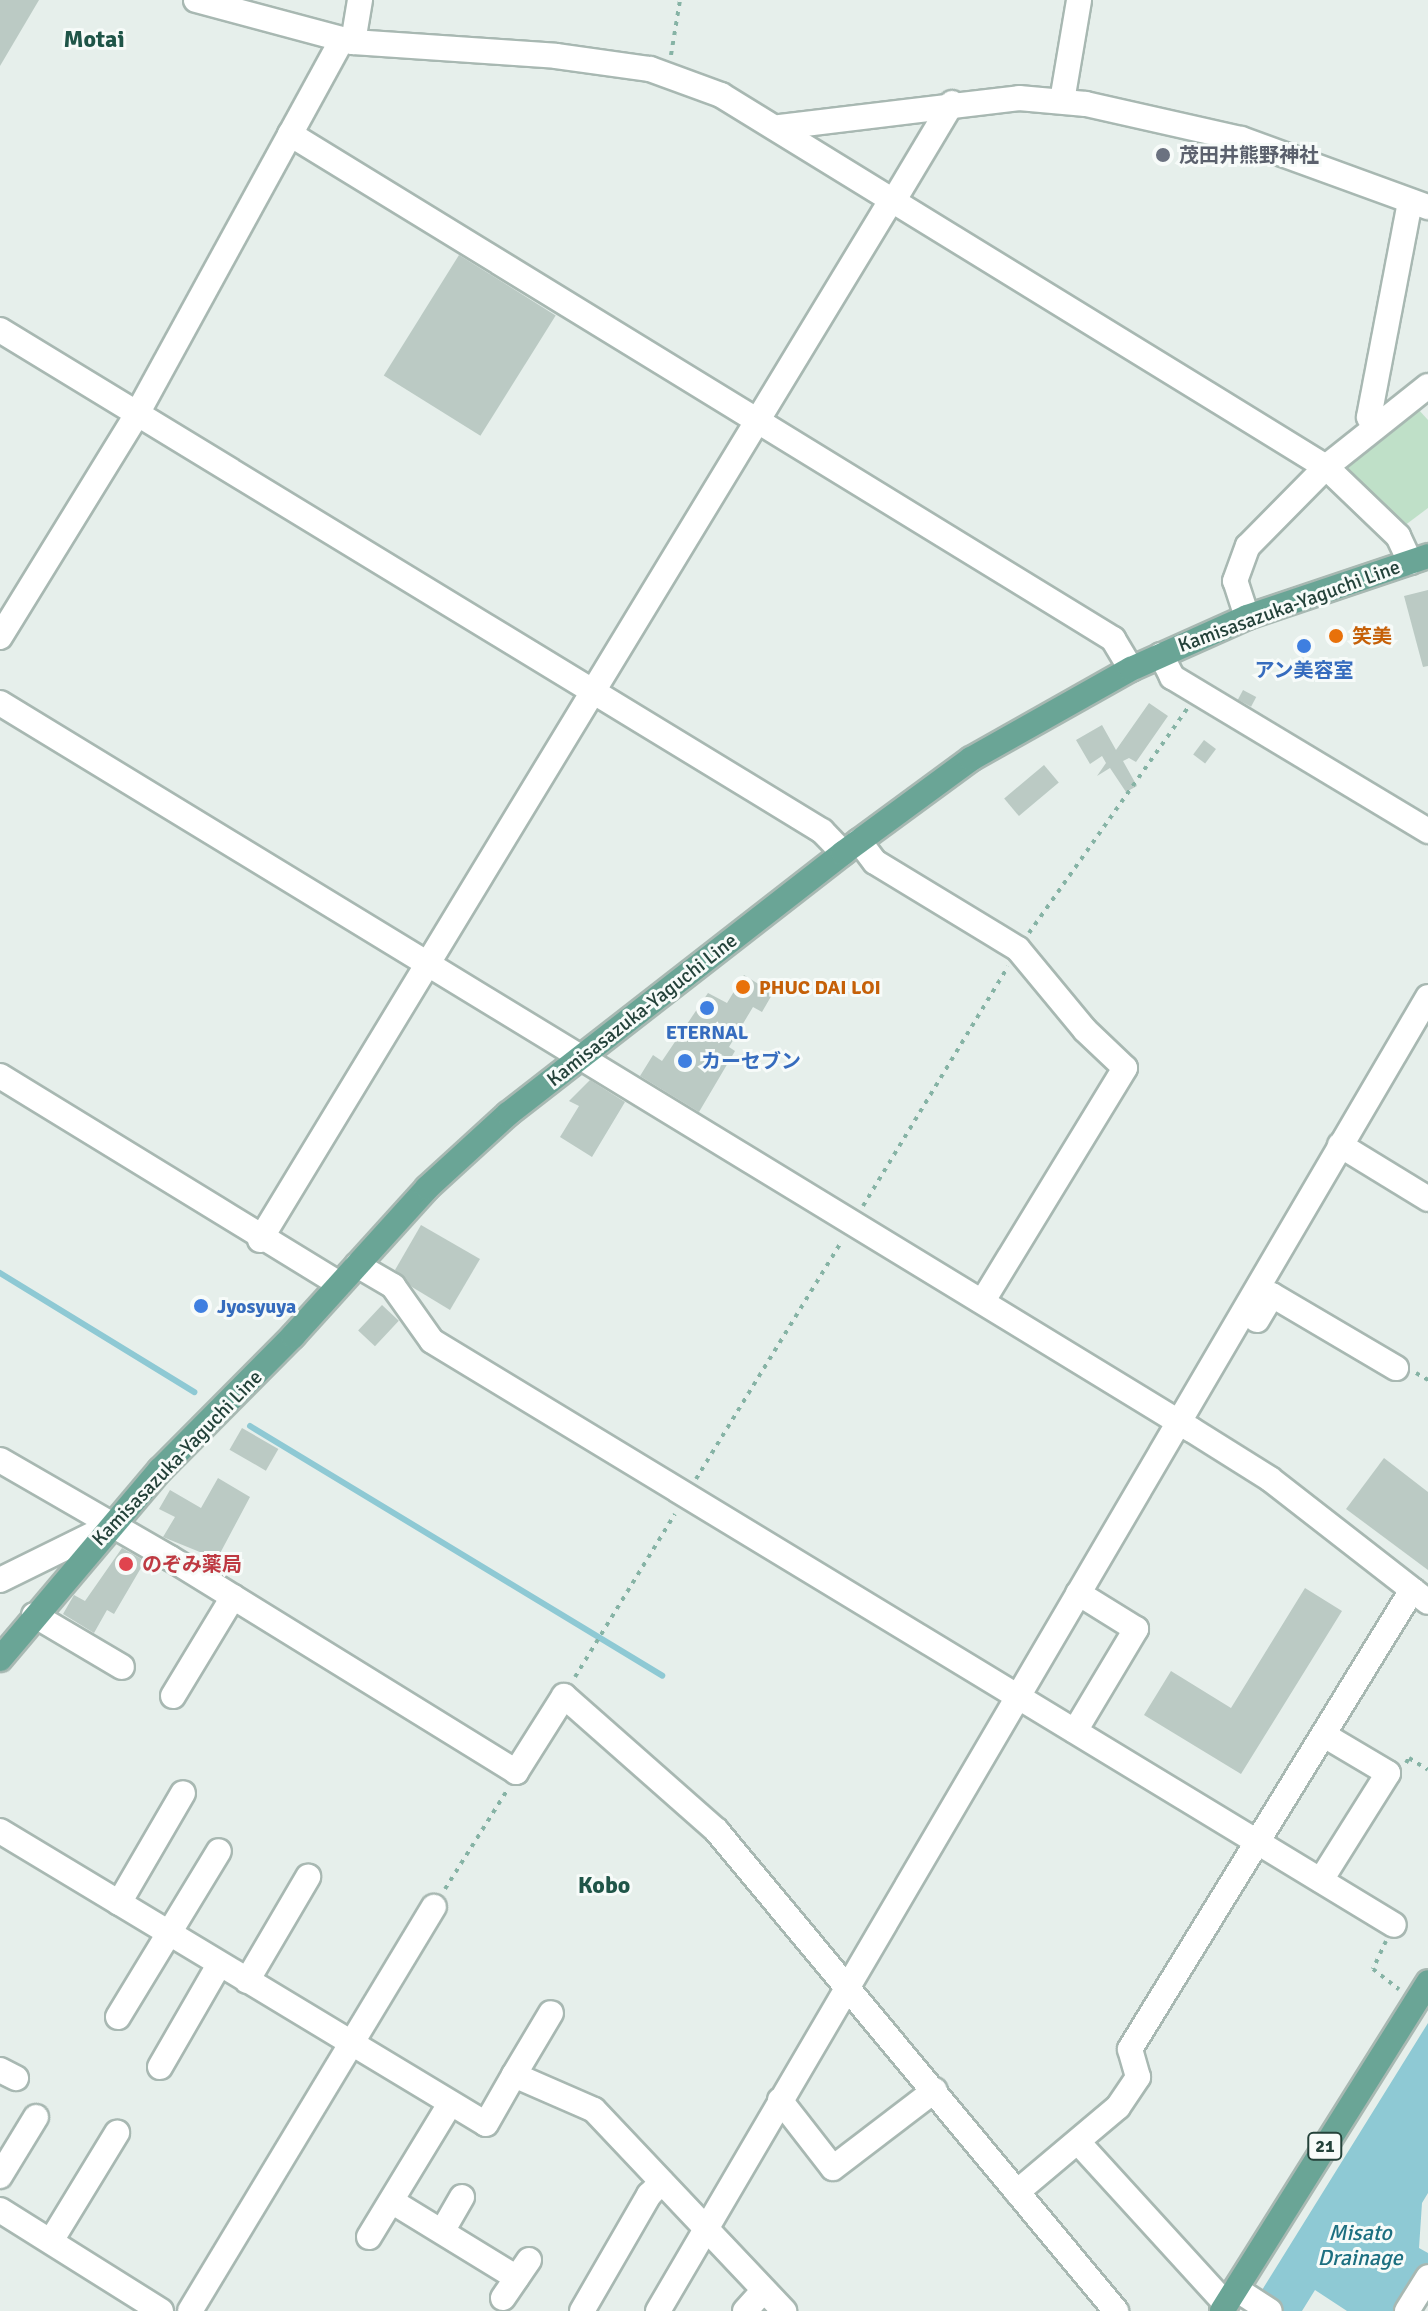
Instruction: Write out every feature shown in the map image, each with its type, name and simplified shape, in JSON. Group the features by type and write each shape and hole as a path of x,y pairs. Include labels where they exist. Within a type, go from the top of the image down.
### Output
{"main road":[{"name":"Kamisasazuka-Yaguchi Line","path":"0,1659 112,1525 427,1188 579,1057 851,847 971,759 1161,655 1247,617 1419,559"},
{"name":"21","path":"1241,2303 1422,1992"}],"street":[{"path":"196,0 348,40 556,56 667,73 780,127 1326,467 1419,559"},
{"path":"0,637 137,414 290,134 348,40 360,0"},
{"path":"1062,101 1079,0"},
{"path":"780,127 952,103 1019,98 1062,101 1224,134 1419,205 1369,417 1374,426"},
{"path":"260,1240 952,103"},
{"path":"290,134 1119,643 1131,669"},
{"path":"0,330 1018,949 1085,1030 1125,1068 983,1301"},
{"path":"1247,617 1235,581 1248,546 1326,467 1428,386"},
{"path":"1161,655 1172,677 1428,831"},
{"path":"0,703 1185,1425 1270,1479 1420,1596 1324,1735 1256,1841 1130,2049 1138,2077 1118,2107 1017,2192"},
{"path":"658,2311 1078,1593 1247,1322 1340,1145 1428,997"},
{"path":"0,1076 260,1240 339,1284"},
{"path":"1340,1145 1428,1199"},
{"path":"357,1265 393,1286 432,1341 1394,1925"},
{"path":"1247,1322 1272,1295 1396,1368"},
{"path":"0,1460 233,1597 516,1772 564,1696 689,1803 848,1985 1116,2311"},
{"path":"0,1580 112,1525"},
{"path":"1075,1731 1136,1629 1078,1593"},
{"path":"173,1696 233,1597"},
{"path":"34,1615 122,1667"},
{"path":"1321,1880 1388,1773 1324,1735"},
{"path":"119,1903 183,1793"},
{"path":"0,1831 486,2124 551,2013"},
{"path":"118,2017 219,1851"},
{"path":"247,1981 308,1877"},
{"path":"190,2311 434,1907"},
{"path":"160,2067 219,1965"},
{"path":"514,2075 594,2110 784,2311"},
{"path":"780,2100 833,2168 935,2090"},
{"path":"369,2237 450,2104"},
{"path":"0,2176 36,2117"},
{"path":"51,2241 117,2133"},
{"path":"1078,2142 1241,2303"},
{"path":"582,2311 649,2195 662,2182"},
{"path":"443,2230 462,2197"},
{"path":"393,2202 443,2230 516,2279"},
{"path":"0,2210 161,2311"},
{"path":"1407,2311 1428,2277"},
{"path":"745,2311 764,2290"}],"path":[{"path":"667,73 680,0"},
{"path":"564,1696 938,1086 1018,949 1198,693"},
{"path":"434,1907 516,1772"},
{"path":"1394,1925 1373,1969 1422,1992"}],"green space":[{"path":"1418,409 1428,420 1428,508 1404,526 1345,465"}],"water":[{"name":"Misato Drainage","path":"1428,2023 1428,2193 1422,2203 1419,2248 1428,2253 1428,2295 1418,2311 1347,2311 1315,2290 1302,2311 1249,2311"}],"building":[{"path":"0,0 39,0 0,66"},
{"path":"459,255 556,315 480,436 384,375"},
{"path":"1428,590 1428,666 1423,667 1404,596"},
{"path":"1243,690 1256,697 1251,707 1238,700"},
{"path":"1149,703 1168,716 1136,762 1129,758 1123,761 1137,786 1126,792 1110,768 1097,776 1106,763 1102,756 1090,764 1076,740 1102,725 1116,750"},
{"path":"1204,740 1216,749 1205,763 1193,754"},
{"path":"1044,765 1059,783 1019,816 1004,798"},
{"path":"744,975 773,993 762,1012 753,1007 729,1047 735,1051 699,1112 640,1076 653,1055 662,1061 708,993 727,1003"},
{"path":"590,1080 625,1102 592,1157 560,1137 579,1106 569,1101"},
{"path":"421,1225 480,1259 450,1310 412,1287 395,1270"},
{"path":"382,1305 399,1321 375,1346 358,1331"},
{"path":"242,1428 278,1449 266,1471 230,1450"},
{"path":"1384,1458 1428,1492 1428,1570 1346,1509"},
{"path":"218,1478 250,1497 217,1559 163,1537 175,1517 159,1509 170,1490 201,1508"},
{"path":"122,1548 145,1561 114,1614 107,1610 94,1633 63,1614 74,1595 85,1601"},
{"path":"1305,1588 1342,1611 1241,1774 1144,1715 1171,1671 1231,1708"}],"waterway":[{"path":"0,1273 194,1392"},
{"path":"250,1426 662,1676"}],"place":[{"name":"茂田井熊野神社","path":"1163,155"},
{"name":"笑美","path":"1336,636"},
{"name":"アン美容室","path":"1304,646"},
{"name":"PHUC DAI LOI","path":"743,987"},
{"name":"ETERNAL","path":"707,1008"},
{"name":"カーセブン","path":"685,1061"},
{"name":"Jyosyuya","path":"201,1306"},
{"name":"のぞみ薬局","path":"126,1564"}],"district":[{"name":"Motai","path":"94,40"},
{"name":"Kobo","path":"604,1886"}]}
